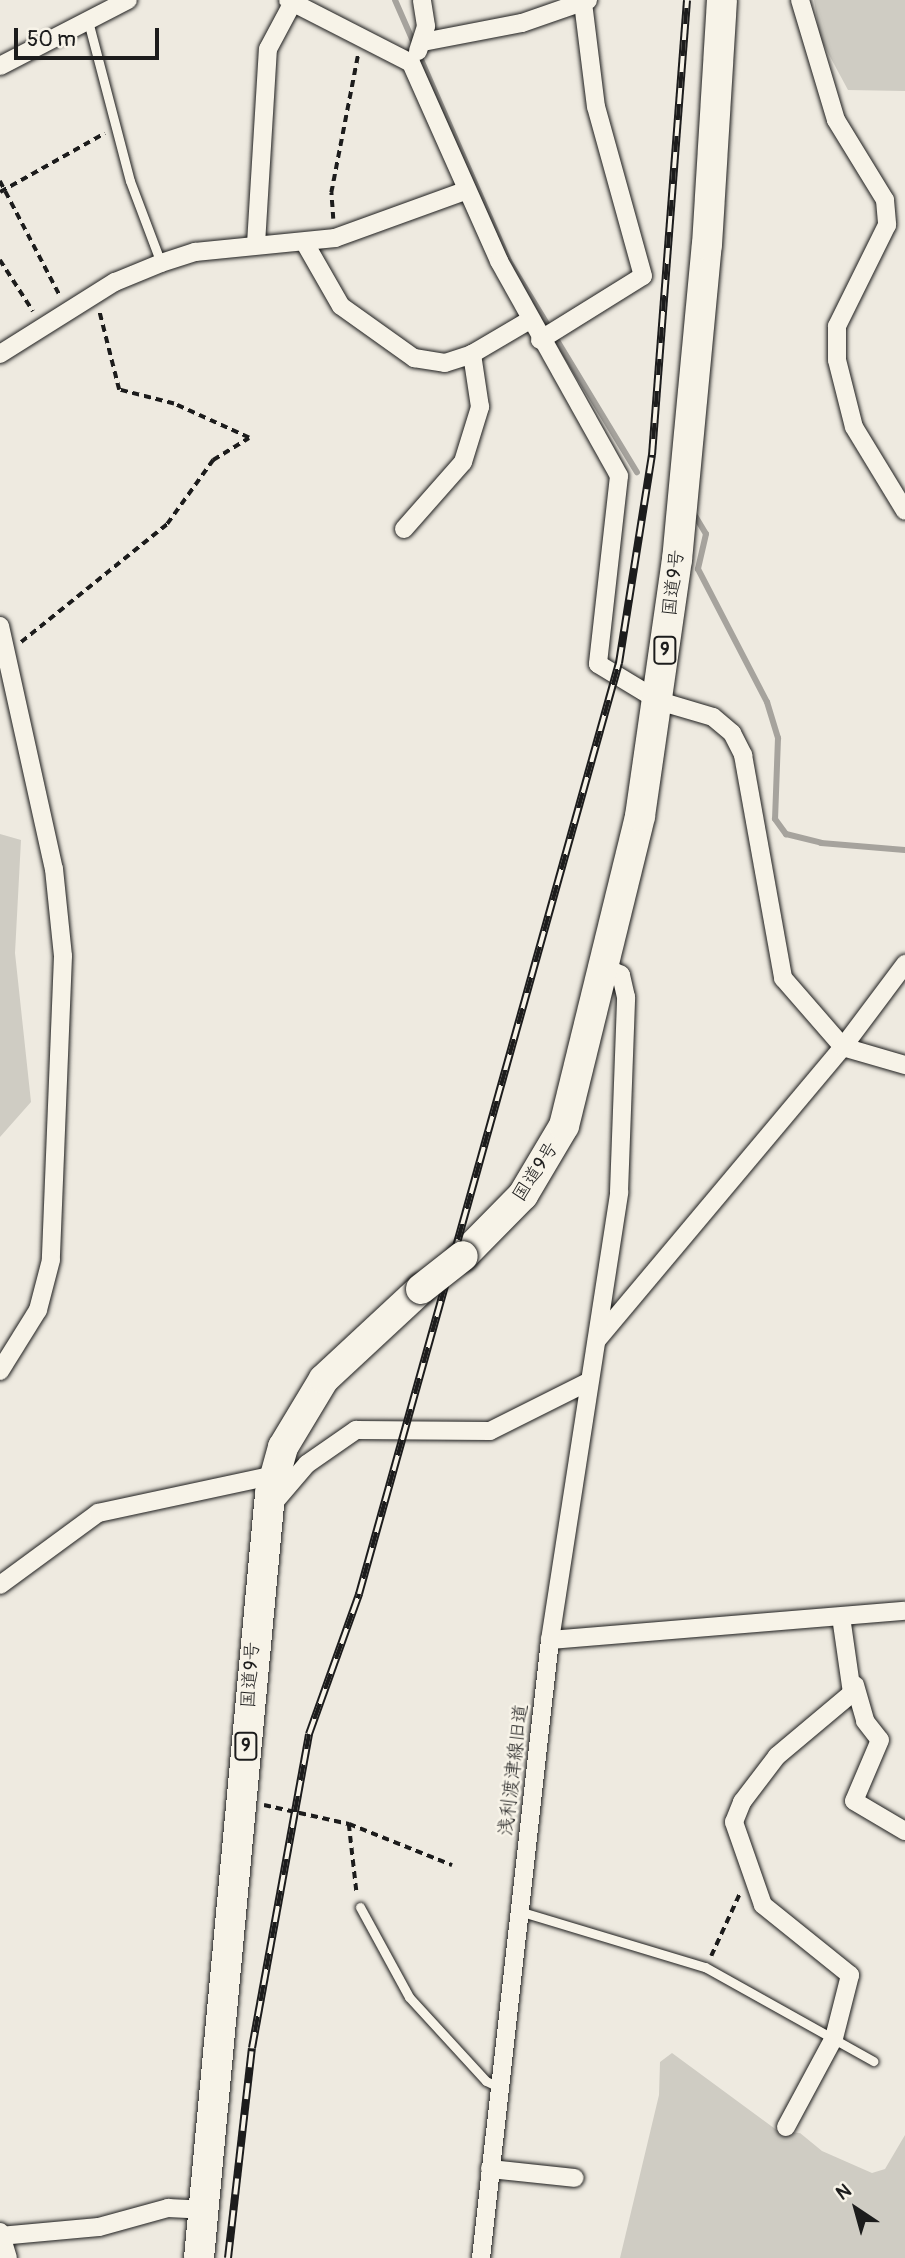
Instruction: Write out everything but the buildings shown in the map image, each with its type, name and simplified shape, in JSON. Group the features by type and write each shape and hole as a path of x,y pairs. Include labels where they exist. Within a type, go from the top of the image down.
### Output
{"highway":[{"name":"国道9号","path":"199,2258 265,1513 283,1447 324,1379 421,1289 463,1256 514,1205 553,1149 572,1103 607,968 659,701 706,258 722,0"}],"street":[{"path":"0,66 128,0"},
{"path":"422,0 418,51 465,191 530,320 547,336 619,476 598,664 659,701 713,717 738,743 777,963 796,997 844,1047 905,1065"},
{"path":"800,0 836,120 885,200 887,225 837,326 836,359 854,427 905,511"},
{"path":"256,244 268,49 289,3 360,41 418,51 585,2 596,107 643,276 547,336"},
{"path":"0,354 92,296 161,263 256,244 306,245 335,238 465,191"},
{"path":"306,245 341,306 399,352 445,363 472,354 530,320"},
{"path":"404,529 463,462 480,407 472,354"},
{"path":"0,626 54,869 63,956 51,1260 38,1310 0,1371"},
{"path":"596,1341 844,1047 905,964"},
{"name":"浅利渡津線旧道","path":"481,2258 550,1640 624,1137 626,997 621,975 607,968"},
{"path":"265,1513 307,1464 356,1430 490,1431 588,1382"},
{"path":"0,1585 98,1513 275,1475"},
{"path":"550,1640 905,1611"},
{"path":"841,1617 855,1685 880,1748 854,1801 905,1831"},
{"path":"786,2127 834,2038 850,1975 763,1905 750,1881 735,1834 742,1802 777,1756 855,1685"},
{"path":"490,2169 575,2178"},
{"path":"8,2258 0,2235 99,2227 168,2208 203,2210"}],"lane":[{"path":"88,20 120,125 130,181 161,263"},
{"path":"360,1907 409,1997 477,2072 499,2087"},
{"path":"519,1911 705,1967 873,2061"}],"path":[{"path":"335,238 331,193 360,41"},
{"path":"2,190 120,125"},
{"path":"0,181 2,190 68,310"},
{"path":"0,260 41,326"},
{"path":"6,654 167,524 213,460 249,438 114,386 110,345 92,296"},
{"path":"249,1801 349,1824 453,1865"},
{"path":"349,1824 348,1856 360,1907"},
{"path":"705,1967 750,1881"}],"shaded area":[{"path":"814,0 905,0 905,91 848,90 820,38"},
{"path":"0,834 21,840 15,953 31,1102 0,1137"},
{"path":"672,2053 778,2131 800,2133 822,2151 872,2173 885,2169 905,2135 905,2258 620,2258 659,2095 660,2062"}],"waterway":[{"path":"395,0 509,261 637,472"},
{"path":"694,514 706,534 698,569 767,702 778,738 775,819 786,834 821,843 905,850"}],"railway":[{"path":"228,2258 252,2048 309,1734 359,1594 619,663 652,455 687,0"}]}
